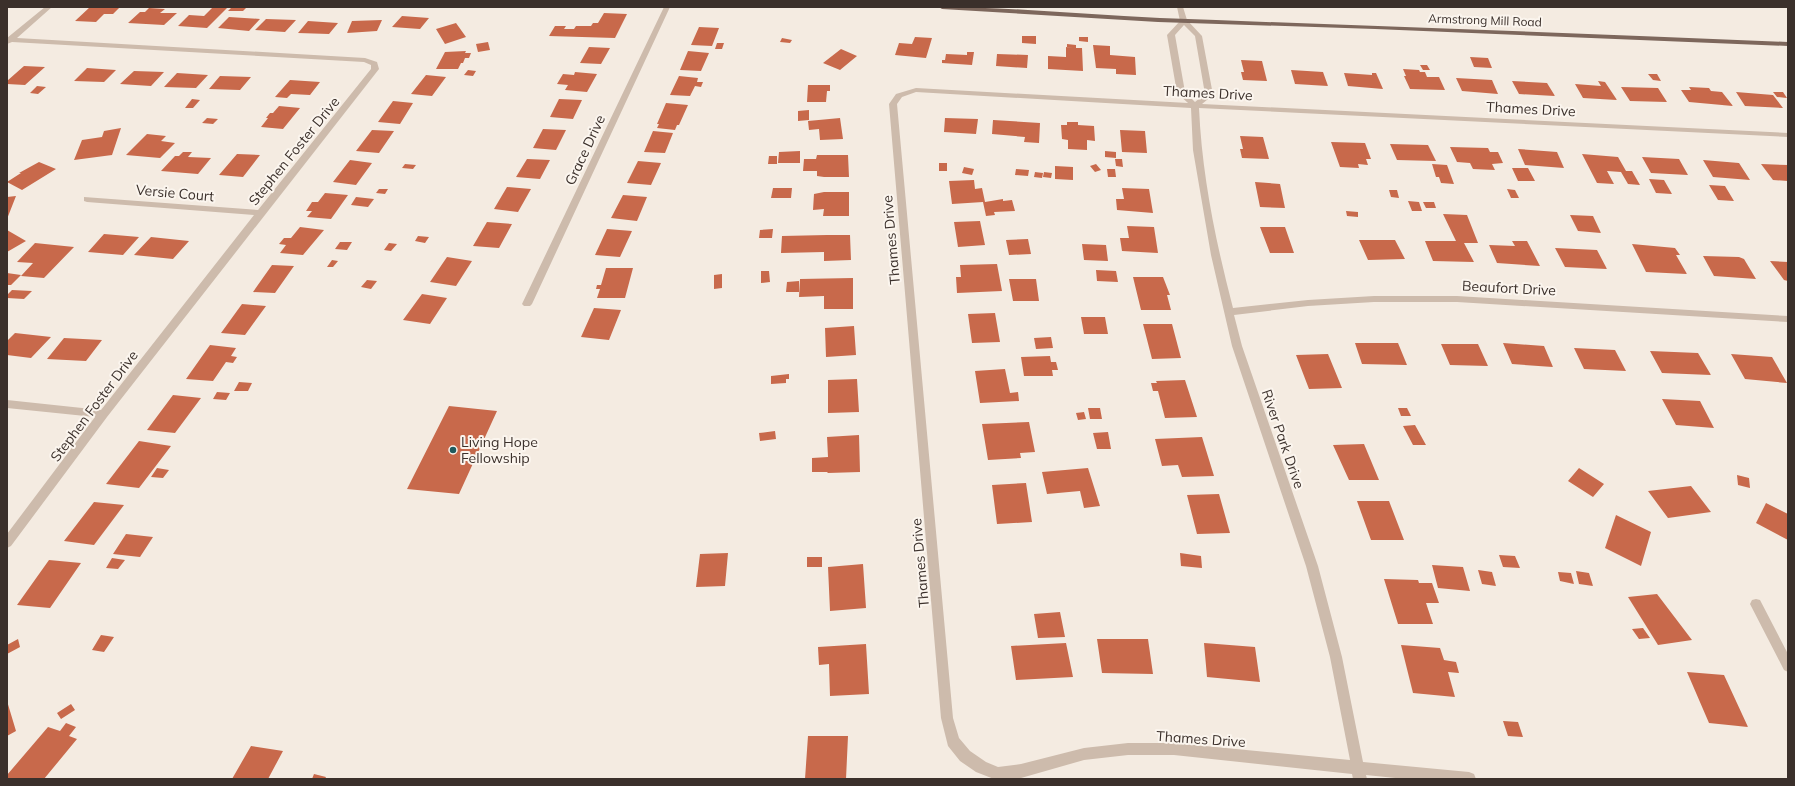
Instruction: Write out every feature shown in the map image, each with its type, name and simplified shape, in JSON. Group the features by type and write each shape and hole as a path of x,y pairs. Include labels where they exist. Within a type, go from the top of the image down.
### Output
{"main road":[{"name":"Armstrong Mill Road","path":"942,7 1184,21 1406,28 1788,44"}],"street":[{"path":"8,41 49,7"},
{"name":"Grace Drive","path":"527,304 667,7"},
{"path":"1180,7 1184,21 1198,36 1209,95 1195,106 1181,93 1171,35 1184,21"},
{"name":"Stephen Foster Drive","path":"7,543 103,414 260,213 372,75 375,69 374,64 370,61 8,41"},
{"name":"Thames Drive","path":"1468,779 1174,748 1128,749 1084,754 1021,772 998,774 981,767 965,756 953,741 947,718 893,104 895,98 900,94 916,90 1195,106 1788,135"},
{"name":"River Park Drive","path":"1195,106 1197,150 1216,255 1237,346 1312,566 1336,657 1360,779"},
{"name":"Versie Court","path":"87,199 260,213"},
{"name":"Beaufort Drive","path":"1229,312 1308,303 1366,299 1449,299 1788,319"},
{"path":"7,404 103,414"},
{"path":"1756,604 1788,666"}],"building":[{"path":"90,7 120,7 113,14 104,14 96,22 75,21"},
{"path":"213,7 228,7 207,28 178,26 189,15 204,16"},
{"path":"232,7 247,7 243,11 228,11"},
{"path":"149,8 165,9 160,13 177,13 164,25 128,23 140,12 145,12"},
{"path":"604,13 627,14 615,38 549,36 555,26 566,26 564,29 574,29 576,26 591,26 593,23 598,23"},
{"path":"402,16 429,18 420,29 392,27"},
{"path":"229,17 260,19 249,31 218,28"},
{"path":"266,19 296,20 285,32 255,30"},
{"path":"382,20 377,31 347,33 352,21"},
{"path":"308,21 338,23 329,34 298,33"},
{"path":"456,23 466,37 445,44 436,29"},
{"path":"699,27 719,28 712,46 691,45"},
{"path":"1022,36 1036,36 1036,44 1022,43"},
{"path":"915,37 932,38 926,58 895,55 899,43 912,44"},
{"path":"1079,37 1088,37 1088,42 1079,41"},
{"path":"782,38 792,40 790,43 780,42"},
{"path":"488,42 490,50 478,52 476,44"},
{"path":"717,43 724,43 722,49 715,49"},
{"path":"1067,44 1076,45 1076,48 1082,48 1083,71 1048,69 1048,56 1066,57 1066,47 1073,48 1067,47"},
{"path":"1093,45 1110,46 1110,55 1135,57 1136,75 1116,74 1116,69 1096,68"},
{"path":"589,47 610,48 601,64 580,63"},
{"path":"841,49 857,56 840,70 823,63"},
{"path":"466,51 465,53 471,53 469,58 465,58 458,69 436,69 445,52"},
{"path":"688,51 709,53 701,71 680,70"},
{"path":"967,52 974,52 972,65 942,63 942,60 945,60 946,54 967,55"},
{"path":"997,54 1028,55 1027,68 996,66"},
{"path":"1470,57 1488,58 1492,68 1474,67"},
{"path":"1241,60 1262,61 1267,81 1243,80 1241,72 1244,72"},
{"path":"1420,65 1427,65 1430,70 1423,70"},
{"path":"24,66 45,67 25,85 7,84 7,81"},
{"path":"87,68 116,70 104,82 74,81"},
{"path":"1403,69 1425,72 1427,77 1439,77 1445,90 1410,89 1404,76 1406,76"},
{"path":"468,70 476,71 473,76 464,75"},
{"path":"1291,70 1323,72 1328,86 1295,84"},
{"path":"134,71 164,72 151,86 120,84"},
{"path":"575,72 597,74 587,92 565,90 568,85 557,84 563,74 574,75"},
{"path":"177,73 208,75 196,88 164,87"},
{"path":"1344,73 1372,75 1372,73 1376,73 1383,89 1348,86"},
{"path":"1648,74 1657,74 1661,81 1653,80"},
{"path":"426,75 446,77 432,96 411,94"},
{"path":"220,76 251,77 240,90 209,89"},
{"path":"679,76 698,78 697,82 703,82 701,87 695,86 690,96 670,95"},
{"path":"1456,78 1492,80 1498,94 1462,91"},
{"path":"290,80 320,82 310,95 291,94 287,98 275,97"},
{"path":"1512,81 1547,83 1555,96 1519,94"},
{"path":"1598,81 1605,82 1617,100 1583,98 1575,84 1601,86"},
{"path":"808,85 830,85 830,91 827,91 826,102 807,102"},
{"path":"37,86 46,87 38,94 30,93"},
{"path":"1621,87 1658,88 1667,102 1630,101"},
{"path":"1689,87 1709,88 1711,91 1722,92 1733,106 1689,102 1681,90 1691,90"},
{"path":"1736,92 1773,95 1783,108 1745,106"},
{"path":"1773,92 1783,92 1787,98 1777,97"},
{"path":"192,99 200,100 193,108 185,108"},
{"path":"559,99 582,100 573,119 550,117"},
{"path":"393,101 413,103 400,124 378,122"},
{"path":"666,103 688,105 679,125 677,125 675,130 657,128 659,124 657,124"},
{"path":"279,106 300,108 283,129 261,127 270,113 273,113"},
{"path":"809,110 809,120 798,121 798,111"},
{"path":"207,118 218,119 213,124 202,123"},
{"path":"840,118 843,139 820,140 819,129 809,130 808,121"},
{"path":"945,118 978,119 976,134 944,132"},
{"path":"993,120 1040,123 1039,143 1024,142 1025,137 992,134"},
{"path":"1067,122 1078,122 1078,125 1094,126 1095,141 1087,140 1087,150 1068,149 1068,140 1062,139 1061,125 1067,125"},
{"path":"121,128 112,155 74,160 82,140 102,137 104,131"},
{"path":"543,129 566,130 556,150 533,148"},
{"path":"372,130 394,131 379,153 356,151"},
{"path":"1120,130 1145,131 1147,153 1122,152"},
{"path":"653,131 673,133 665,153 644,152"},
{"path":"147,134 166,136 161,141 175,143 160,158 126,155"},
{"path":"1240,136 1263,137 1269,159 1242,158 1240,149 1243,149"},
{"path":"1331,142 1365,143 1371,159 1366,159 1368,165 1358,164 1359,168 1340,167"},
{"path":"1390,144 1428,145 1436,161 1397,160"},
{"path":"1450,147 1488,148 1490,152 1498,152 1503,163 1492,164 1495,170 1473,169 1470,163 1457,162"},
{"path":"1518,149 1557,152 1564,168 1525,165"},
{"path":"800,151 800,163 778,163 779,152"},
{"path":"1105,151 1116,152 1116,158 1105,157"},
{"path":"183,152 192,152 188,157 211,158 198,174 161,171 175,156 179,156"},
{"path":"237,154 260,155 243,177 219,175"},
{"path":"1582,154 1618,157 1626,171 1632,171 1640,185 1628,184 1621,172 1607,171 1614,184 1597,183"},
{"path":"817,155 848,155 849,177 824,177 817,176 817,171 803,171 804,159 816,159"},
{"path":"769,156 777,156 777,164 768,164"},
{"path":"1642,157 1679,159 1688,175 1651,173"},
{"path":"527,159 550,160 540,179 516,177"},
{"path":"1115,159 1122,159 1123,167 1116,166"},
{"path":"350,160 372,163 356,185 333,182"},
{"path":"1703,160 1739,163 1750,180 1713,177"},
{"path":"638,161 661,163 651,185 627,183"},
{"path":"39,162 56,169 22,190 7,182 21,173 19,173"},
{"path":"939,163 947,163 947,171 939,171"},
{"path":"405,164 416,165 413,169 402,168"},
{"path":"1096,164 1101,170 1095,172 1090,166"},
{"path":"1432,164 1447,165 1454,184 1441,183 1439,177 1436,177"},
{"path":"1761,164 1788,165 1788,181 1773,180"},
{"path":"1055,166 1073,167 1073,180 1055,179"},
{"path":"964,167 974,169 972,175 962,173"},
{"path":"1512,168 1528,168 1535,181 1518,181"},
{"path":"1016,169 1029,170 1028,176 1015,175"},
{"path":"1107,169 1115,169 1116,177 1108,177"},
{"path":"1035,172 1043,173 1042,178 1034,177"},
{"path":"1044,172 1052,173 1051,178 1043,177"},
{"path":"1649,179 1664,180 1672,194 1656,193"},
{"path":"974,180 975,189 982,188 985,202 1003,199 1003,201 1012,200 1015,211 994,212 995,215 986,216 983,202 952,204 949,181"},
{"path":"1255,182 1280,184 1285,208 1260,207"},
{"path":"1709,185 1725,186 1734,201 1718,200"},
{"path":"507,187 531,189 518,212 494,209"},
{"path":"773,188 792,188 791,198 771,198"},
{"path":"1122,188 1149,189 1153,213 1117,210 1116,199 1124,199"},
{"path":"379,189 388,189 385,194 376,193"},
{"path":"1507,189 1515,190 1519,198 1511,198"},
{"path":"1389,190 1397,190 1399,198 1391,197"},
{"path":"824,192 849,192 849,216 823,216 824,209 813,210 814,194"},
{"path":"325,193 348,195 331,219 307,217 312,211 306,211 312,202 318,202"},
{"path":"623,195 647,197 637,221 611,218"},
{"path":"16,196 7,219 7,197"},
{"path":"356,197 374,199 368,207 351,205"},
{"path":"1408,201 1419,202 1422,211 1412,211"},
{"path":"1423,202 1434,202 1436,208 1426,208"},
{"path":"1346,211 1358,212 1358,217 1347,216"},
{"path":"1443,214 1467,215 1478,243 1464,243 1474,262 1433,261 1425,241 1456,241"},
{"path":"1570,215 1593,216 1601,233 1578,231"},
{"path":"980,221 985,245 958,247 954,222"},
{"path":"487,222 512,224 499,248 473,246"},
{"path":"1127,226 1154,227 1158,253 1122,251 1120,238 1129,238"},
{"path":"300,227 324,230 303,255 280,253 286,245 279,244 284,238 291,238"},
{"path":"1260,227 1285,227 1294,253 1270,253"},
{"path":"607,229 632,231 620,257 595,255"},
{"path":"773,229 772,238 759,238 760,230"},
{"path":"7,230 26,241 7,252"},
{"path":"104,234 139,237 123,255 88,252"},
{"path":"850,235 851,260 824,261 824,252 781,253 782,236"},
{"path":"418,236 429,237 425,243 415,241"},
{"path":"151,237 189,241 173,259 134,255"},
{"path":"1028,239 1031,254 1009,255 1006,240"},
{"path":"1359,240 1395,240 1405,259 1368,260"},
{"path":"1512,241 1527,241 1540,266 1497,263 1489,245 1515,246"},
{"path":"340,242 352,242 347,250 335,249"},
{"path":"35,243 74,247 44,278 21,276 33,263 17,262"},
{"path":"389,243 397,244 391,251 384,250"},
{"path":"1082,244 1106,245 1108,261 1084,260"},
{"path":"1632,244 1675,248 1680,255 1676,255 1687,274 1646,272"},
{"path":"1555,248 1597,250 1607,269 1565,267"},
{"path":"1703,256 1739,257 1744,259 1756,279 1714,276"},
{"path":"447,257 472,261 456,286 430,282"},
{"path":"332,260 338,261 333,267 327,267"},
{"path":"1770,261 1788,262 1788,281 1784,280"},
{"path":"997,264 1002,291 957,293 956,277 961,277 960,265"},
{"path":"272,265 294,266 275,293 253,292"},
{"path":"606,268 633,268 625,298 597,298 600,289 596,289 597,285 601,285"},
{"path":"1096,270 1116,271 1118,282 1097,281"},
{"path":"761,271 769,271 770,282 761,283"},
{"path":"7,273 21,275 11,285 7,285"},
{"path":"722,274 722,288 714,289 714,275"},
{"path":"1133,277 1163,277 1170,295 1167,295 1171,310 1141,310"},
{"path":"853,278 853,309 824,309 824,296 799,297 800,279"},
{"path":"1009,279 1036,279 1039,301 1013,301"},
{"path":"367,280 377,281 371,289 361,287"},
{"path":"799,281 799,292 786,292 787,282"},
{"path":"12,290 32,291 24,299 7,298 7,295"},
{"path":"422,294 447,298 430,324 403,320"},
{"path":"242,304 266,306 245,335 221,333"},
{"path":"594,308 621,310 609,340 581,337"},
{"path":"995,313 1000,342 972,343 968,314"},
{"path":"1081,317 1105,317 1108,334 1084,334"},
{"path":"1143,324 1172,324 1181,358 1152,359"},
{"path":"854,326 856,355 826,357 825,328"},
{"path":"15,333 51,337 31,358 7,355 7,341"},
{"path":"1051,337 1053,348 1036,349 1034,338"},
{"path":"64,338 102,340 86,361 47,359"},
{"path":"1355,343 1398,343 1407,365 1362,364"},
{"path":"1503,343 1544,346 1553,367 1512,364"},
{"path":"1441,344 1478,344 1488,366 1450,365"},
{"path":"210,345 236,348 231,356 237,357 233,363 226,362 213,381 186,379"},
{"path":"1574,348 1615,350 1626,371 1584,369"},
{"path":"1650,351 1698,353 1711,375 1662,373"},
{"path":"1328,354 1342,388 1309,389 1296,355"},
{"path":"1731,354 1772,357 1787,383 1745,379"},
{"path":"1050,356 1051,362 1056,362 1058,370 1052,370 1053,376 1024,376 1021,357"},
{"path":"1005,369 1010,393 1018,392 1019,401 980,403 975,371"},
{"path":"789,374 789,379 786,379 786,383 771,384 771,376"},
{"path":"857,379 859,412 828,413 828,380"},
{"path":"1185,380 1197,417 1165,418 1158,391 1153,391 1151,383 1157,383 1156,381"},
{"path":"239,382 252,383 248,391 234,391"},
{"path":"217,392 230,393 226,400 213,399"},
{"path":"173,395 201,398 175,433 147,430"},
{"path":"1662,399 1700,401 1714,428 1676,425"},
{"name":"Living Hope Fellowship","path":"449,406 497,411 459,494 407,489"},
{"path":"1088,408 1100,408 1102,419 1090,419"},
{"path":"1398,408 1407,408 1411,416 1401,416"},
{"path":"1084,412 1086,419 1078,420 1076,413"},
{"path":"1029,422 1035,452 1020,453 1021,458 988,460 982,424"},
{"path":"1415,425 1426,445 1413,445 1403,426"},
{"path":"775,431 776,439 760,441 759,433"},
{"path":"1108,432 1111,449 1097,449 1093,433"},
{"path":"859,435 860,472 812,472 812,458 828,457 827,437"},
{"path":"1202,437 1214,476 1182,477 1178,465 1162,466 1155,439"},
{"path":"139,441 171,446 139,488 106,484"},
{"path":"1364,444 1379,480 1349,480 1333,445"},
{"path":"157,468 169,470 163,478 151,477"},
{"path":"1088,468 1100,506 1084,508 1080,491 1047,494 1042,472"},
{"path":"1579,468 1604,484 1593,497 1568,481"},
{"path":"1737,475 1749,478 1750,488 1738,485"},
{"path":"1026,483 1032,522 997,524 992,485"},
{"path":"1691,486 1711,512 1668,518 1648,491"},
{"path":"1219,494 1230,533 1197,534 1187,495"},
{"path":"1357,501 1389,501 1404,540 1371,540"},
{"path":"94,502 124,505 94,545 64,541"},
{"path":"1766,503 1788,514 1788,540 1756,523"},
{"path":"1616,515 1651,532 1641,566 1605,548"},
{"path":"126,534 153,537 140,557 113,554"},
{"path":"728,553 725,586 696,587 700,554"},
{"path":"1180,553 1201,556 1202,568 1181,566"},
{"path":"1499,555 1515,556 1520,568 1503,567"},
{"path":"807,557 822,557 822,567 807,567"},
{"path":"112,558 125,560 118,569 106,568"},
{"path":"49,560 81,563 50,608 17,605"},
{"path":"863,564 866,608 830,611 828,567"},
{"path":"1432,565 1463,567 1470,591 1438,588"},
{"path":"1478,570 1492,572 1496,586 1482,584"},
{"path":"1576,571 1589,573 1593,586 1579,584"},
{"path":"1558,572 1571,573 1574,584 1560,581"},
{"path":"1384,579 1418,580 1419,583 1432,583 1439,603 1426,603 1433,624 1398,624"},
{"path":"1657,594 1692,640 1658,645 1628,597"},
{"path":"1060,612 1065,637 1038,638 1034,614"},
{"path":"1643,628 1650,638 1639,639 1632,629"},
{"path":"101,635 114,637 104,652 92,650"},
{"path":"18,639 20,647 7,654 7,645"},
{"path":"1097,639 1148,639 1153,674 1102,673"},
{"path":"1066,643 1073,677 1016,680 1011,646"},
{"path":"1204,643 1255,647 1260,682 1207,677"},
{"path":"866,644 869,694 830,696 829,664 819,665 818,647"},
{"path":"1401,645 1440,648 1444,660 1456,662 1459,673 1448,672 1455,697 1413,693"},
{"path":"1687,672 1724,675 1748,727 1709,723"},
{"path":"7,701 16,731 7,736"},
{"path":"71,704 75,710 61,719 57,713"},
{"path":"1503,721 1518,722 1523,737 1508,736"},
{"path":"66,723 76,727 69,736 77,739 44,779 7,779 7,775 48,727 60,731"},
{"path":"808,736 848,736 846,779 805,779"},
{"path":"251,746 283,751 268,779 232,779"},
{"path":"314,774 326,777 325,779 312,779"}],"place":[{"name":"Living Hope Fellowship","path":"453,450"}]}
